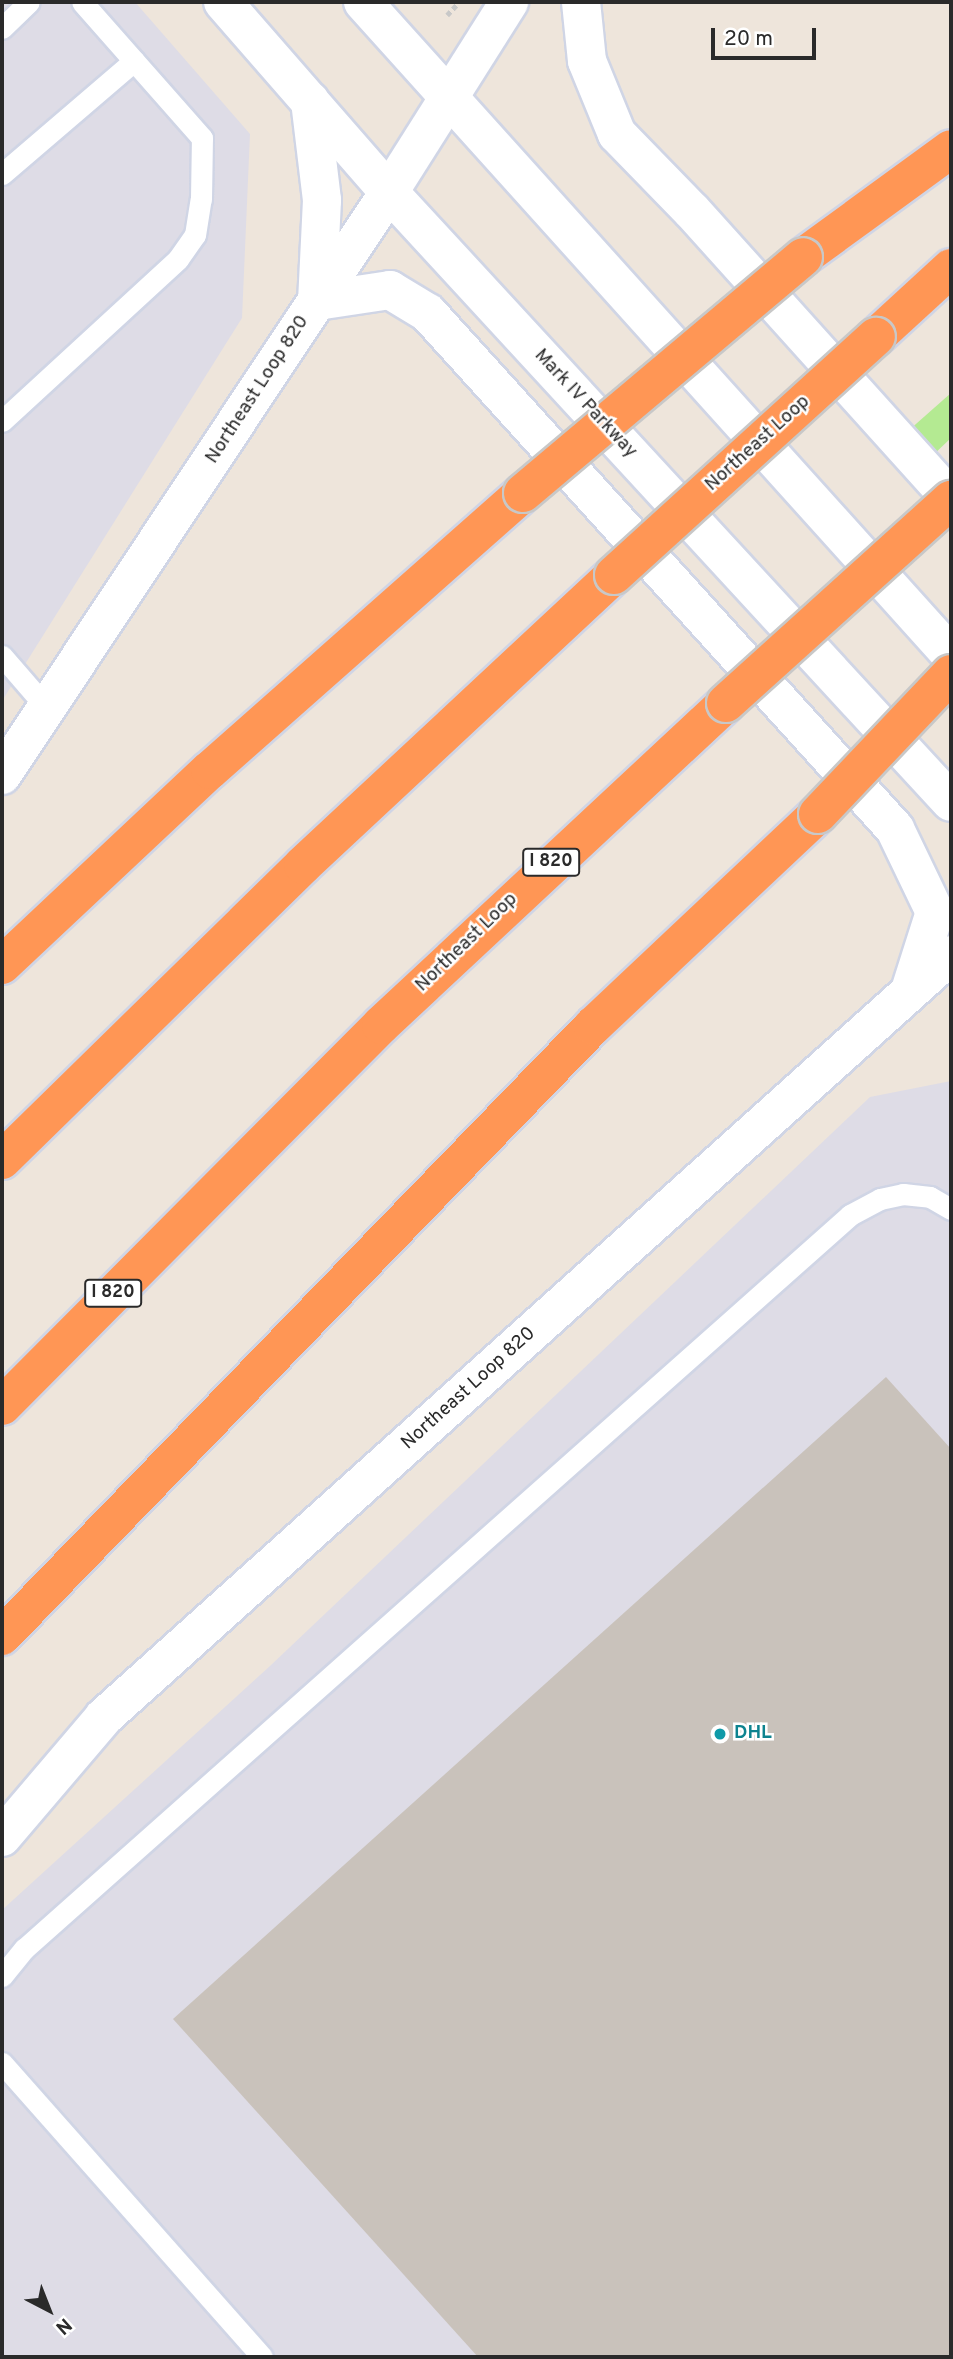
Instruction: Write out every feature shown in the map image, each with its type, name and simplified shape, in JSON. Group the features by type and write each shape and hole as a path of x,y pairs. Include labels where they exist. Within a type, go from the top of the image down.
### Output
{"highway":[{"path":"2,965 210,770 523,493 803,257 951,149"},
{"name":"Northeast Loop","path":"2,1160 303,865 614,575 951,268"},
{"name":"Northeast Loop","path":"2,1406 381,1025 726,703 951,499"},
{"path":"2,1636 593,1026 818,814 951,674"}],"main road":[{"name":"Mark IV Parkway","path":"223,2 389,192 951,802"},
{"path":"363,2 951,655"},
{"name":"Northeast Loop 820","path":"2,775 389,192 509,2"},
{"path":"581,2 587,61 617,134 951,499"},
{"path":"310,101 322,200 317,301 390,290 428,313 895,829 935,912 910,991"},
{"name":"Northeast Loop 820","path":"2,1837 104,1717 951,954"}],"lane":[{"path":"2,28 29,2"},
{"path":"2,421 178,259 195,235 202,138 82,2"},
{"path":"2,174 134,61"},
{"path":"2,656 47,708"},
{"path":"2,1976 34,1940 850,1215 880,1199 903,1194 930,1196 951,1209"},
{"path":"2,2063 262,2357"}],"path":[{"path":"447,15 458,2"}],"shaded area":[{"path":"2,2 135,2 250,134 242,318 2,701"},
{"path":"951,1081 951,2357 2,2357 2,1910 270,1666 870,1097"}],"green space":[{"path":"951,393 951,438 931,457 908,431"}],"building":[{"name":"DHL","path":"886,1377 951,1449 951,2357 478,2357 173,2019"}],"place":[{"name":"DHL","path":"720,1734"}]}
